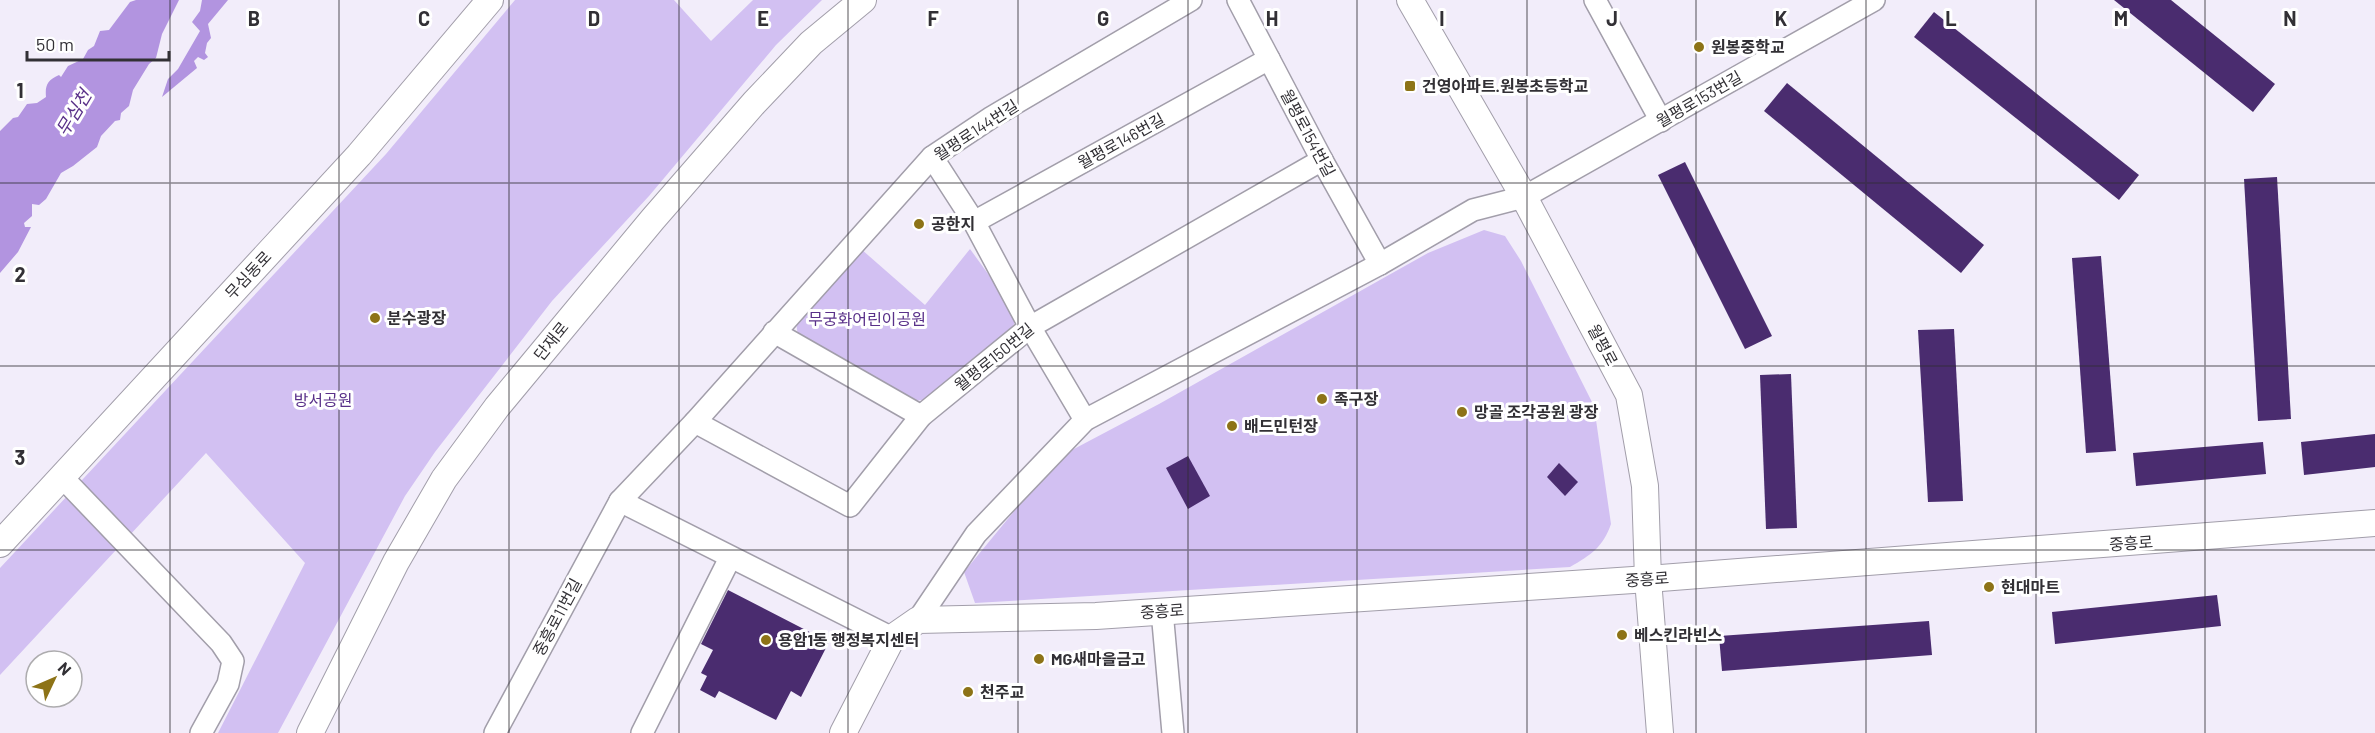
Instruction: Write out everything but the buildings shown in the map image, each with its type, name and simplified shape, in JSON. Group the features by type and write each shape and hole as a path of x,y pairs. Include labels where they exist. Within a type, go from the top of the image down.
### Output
{"street":[{"path":"468,27 474,0"},
{"name":"무심동로","path":"0,544 359,155 490,0"},
{"name":"단재로","path":"310,733 396,562 444,479 497,407 616,262 754,103 811,43 863,0"},
{"name":"월평로144번길","path":"620,501 695,422 932,157 992,117 1191,0"},
{"name":"월평로154번길","path":"1238,0 1322,160 1380,264"},
{"name":"월평로","path":"1410,0 1524,197 1629,395 1645,486 1648,579 1660,733"},
{"path":"1595,0 1661,121"},
{"name":"월평로153번길","path":"918,620 976,534 1085,420 1380,264 1473,210 1524,197 1874,0"},
{"name":"월평로146번길","path":"974,222 1269,59"},
{"path":"932,157 974,222 1030,327 1085,420"},
{"name":"월평로150번길","path":"695,422 850,506 921,416 1030,327 1322,160"},
{"path":"774,332 921,416"},
{"path":"62,477 221,643 233,661 228,684 201,733"},
{"path":"620,501 891,638"},
{"name":"중흥로11번길","path":"495,733 620,501"},
{"name":"중흥로","path":"918,620 1096,616 1648,579 2375,523"},
{"path":"642,733 730,558"},
{"path":"1162,611 1173,733"},
{"path":"843,733 891,638 918,620"}],"green space":[{"name":"방서공원","path":"515,0 674,0 711,41 753,0 822,0 776,45 649,196 552,301 435,452 405,496 278,733 218,733 305,563 206,453 0,675 0,568 386,154"},
{"path":"1484,230 1505,236 1521,261 1594,406 1611,524 1600,545 1590,554 1570,567 975,603 964,572 1016,509 1072,450 1159,404 1428,253"},
{"name":"무궁화어린이공원","path":"861,249 925,305 970,249 1007,300 1015,321 1011,332 930,399 914,401 798,337 796,321"}],"water":[{"name":"무심천","path":"179,0 162,34 156,58 149,64 133,90 129,106 121,113 120,120 115,121 101,136 97,147 61,173 46,199 39,205 32,204 32,216 24,223 25,227 31,227 18,252 0,273 0,131 13,118 18,117 27,104 37,103 46,97 49,81 59,75 61,77 68,66 83,59 88,50 94,46 100,31 109,30 130,2"},
{"path":"202,0 228,0 208,24 211,38 207,43 205,53 208,57 204,60 198,57 194,61 197,68 162,97 168,79 178,69 200,31 192,22 200,11"}],"place":[{"name":"원봉중학교","path":"1699,47"},
{"name":"건영아파트.원봉초등학교","path":"1410,86"},
{"name":"공한지","path":"919,224"},
{"name":"분수광장","path":"375,318"},
{"name":"족구장","path":"1322,399"},
{"name":"망골 조각공원 광장","path":"1462,412"},
{"name":"배드민턴장","path":"1232,426"},
{"name":"현대마트","path":"1989,587"},
{"name":"베스킨라빈스","path":"1622,635"},
{"name":"용암1동 행정복지센터","path":"766,640"},
{"name":"MG새마을금고","path":"1039,659"},
{"name":"천주교","path":"968,692"}]}
